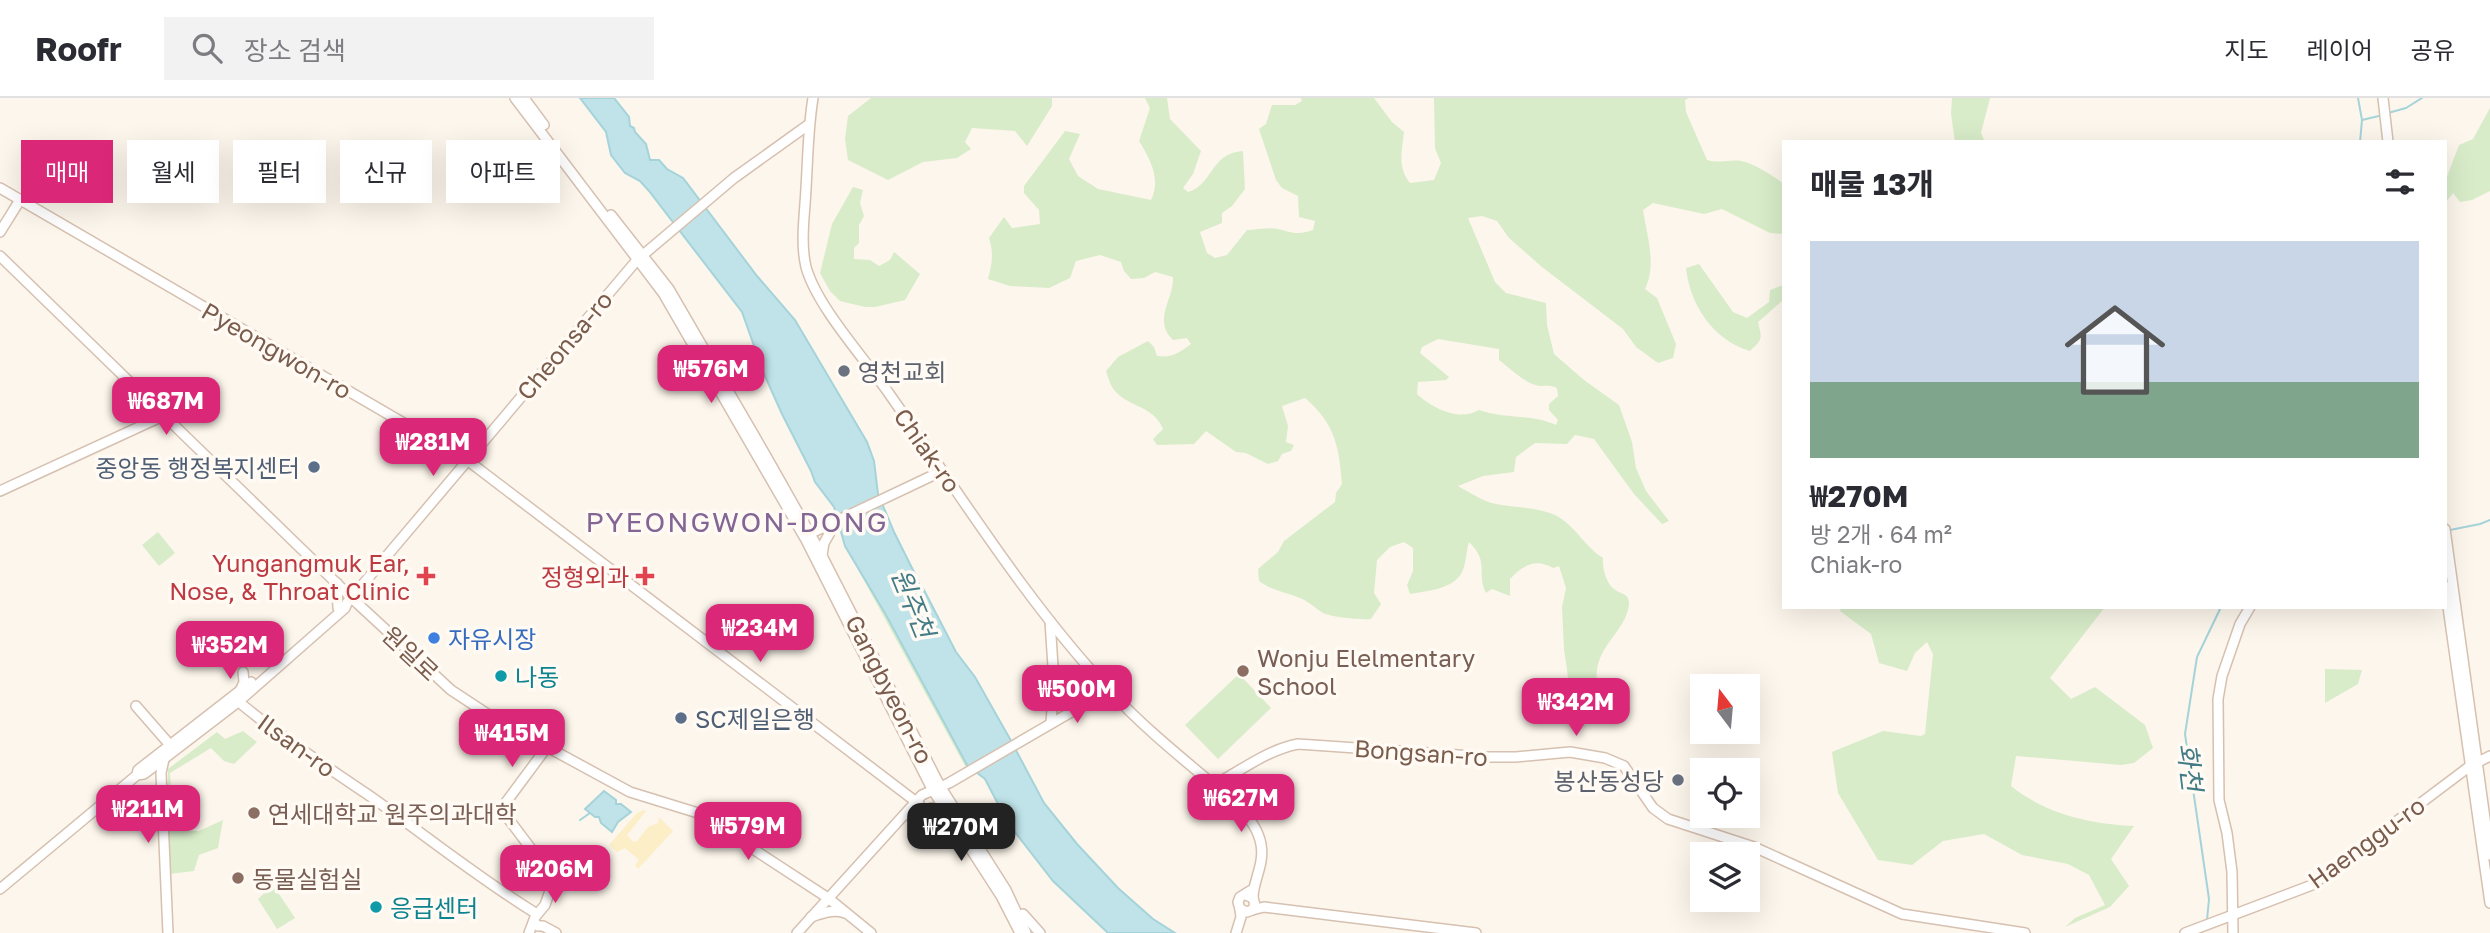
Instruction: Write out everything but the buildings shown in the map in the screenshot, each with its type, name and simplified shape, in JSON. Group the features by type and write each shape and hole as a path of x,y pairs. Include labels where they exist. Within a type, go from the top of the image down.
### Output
{"street":[{"name":"Gangbyeon-ro","path":"516,98 669,289 798,513 808,538 822,557 940,789"},
{"name":"Gangbyeon-ro","path":"524,98 642,255 808,538 940,789"},
{"name":"Chiak-ro","path":"813,98 808,125 804,253 810,276 822,301 1050,619 1109,690"},
{"path":"2384,102 2388,140"},
{"name":"Cheonsa-ro","path":"0,889 137,775 144,774 187,743 344,606 642,255 718,191 808,125"},
{"name":"Pyeongwon-ro","path":"0,188 467,460 917,803"},
{"path":"0,232 20,200"},
{"name":"원일로","path":"0,256 337,583 344,606 370,616 451,690 492,717 630,792 698,813 814,888 871,933"},
{"path":"0,491 165,415"},
{"path":"808,538 942,471"},
{"path":"798,513 826,529"},
{"path":"822,557 826,529"},
{"path":"2447,546 2490,903"},
{"path":"337,583 344,606 370,616"},
{"path":"2447,598 2490,855"},
{"path":"2233,933 2231,861 2219,800 2218,699 2222,676 2239,624 2249,609"},
{"path":"1050,619 1054,682 1051,723"},
{"path":"237,697 244,682 243,672"},
{"path":"865,862 917,803 1109,690 1244,813 1260,837 1262,857 1250,904 1236,933"},
{"name":"Cheonsa-ro","path":"137,775 138,770 170,745 237,697"},
{"name":"Ilsan-ro","path":"237,697 286,740 369,796 543,923"},
{"path":"136,706 170,745 161,773 168,933"},
{"path":"161,773 167,763 184,750 187,743"},
{"name":"Bongsan-ro","path":"1214,785 1264,756 1283,747 1298,744 1456,756 1516,757 1570,752 1592,754 1614,760 1623,766 1653,808 1668,819 1754,847 1902,914 2025,933"},
{"path":"530,933 543,923 545,905 552,885 546,871 501,809 547,747"},
{"name":"Haenggu-ro","path":"2185,933 2312,885 2474,764 2490,756"},
{"path":"940,789 945,812 1004,893 1040,933"},
{"path":"940,789 1025,932"},
{"path":"797,933 909,816 917,803"},
{"path":"909,816 932,808 945,812"},
{"path":"810,918 814,907 814,888"},
{"path":"1250,904 1476,933"},
{"path":"810,918 837,910 848,914"}],"green space":[{"path":"871,98 1052,98 1052,106 1027,146 1015,131 972,128 965,142 971,149 957,158 923,162 888,180 848,160 845,139 848,116"},
{"path":"1145,98 1167,98 1170,119 1201,151 1193,174 1183,188 1188,192 1203,183 1224,157 1243,151 1245,189 1232,206 1222,213 1222,223 1200,232 1207,253 1215,258 1227,255 1247,230 1274,228 1299,233 1313,230 1315,221 1299,217 1298,196 1282,188 1276,180 1259,129 1266,124 1272,105 1295,105 1302,101 1301,98 1374,98 1392,122 1404,132 1402,165 1410,183 1434,180 1441,163 1435,148 1434,98 1689,98 1685,100 1686,112 1707,160 1747,162 1782,182 1782,234 1770,233 1722,209 1704,214 1653,203 1643,210 1651,260 1645,289 1657,298 1676,344 1673,358 1658,363 1636,347 1623,329 1509,238 1497,221 1482,216 1468,218 1495,282 1506,293 1546,303 1547,325 1554,354 1619,405 1632,442 1636,468 1646,491 1669,521 1662,524 1634,494 1594,439 1575,435 1567,444 1535,443 1516,457 1514,472 1483,476 1458,486 1491,503 1541,510 1562,519 1603,558 1609,583 1628,597 1625,618 1602,653 1597,667 1597,715 1569,722 1571,698 1564,649 1562,607 1566,588 1559,566 1553,568 1530,564 1510,579 1510,596 1492,589 1486,593 1479,556 1469,542 1464,567 1457,579 1437,589 1410,594 1407,585 1413,571 1413,548 1404,542 1390,547 1377,560 1374,593 1381,604 1371,619 1346,618 1323,613 1303,599 1259,581 1258,569 1278,552 1284,541 1335,502 1336,493 1342,484 1334,436 1323,417 1305,398 1282,406 1288,426 1286,442 1294,445 1291,451 1282,454 1278,461 1268,464 1246,453 1236,452 1206,431 1194,444 1157,445 1153,439 1163,429 1159,421 1118,394 1106,371 1118,357 1148,341 1157,356 1175,354 1191,344 1187,338 1173,340 1164,325 1173,277 1155,272 1144,278 1131,279 1121,262 1100,255 1076,261 1070,278 1049,288 1010,286 988,279 992,258 989,238 1004,217 1012,228 1040,224 1039,210 1024,193 1024,186 1065,131 1080,134 1069,159 1078,176 1098,189 1151,200 1155,178 1151,163 1139,141 1150,108","holes":["1438,339 1499,349 1499,360 1535,385 1557,388 1558,396 1549,404 1549,410 1558,420 1556,425 1537,419 1479,410 1463,415 1446,412 1417,394 1418,382 1446,380 1449,377 1420,353 1422,347"]},
{"path":"1952,98 1990,98 1981,133 1984,140 1955,140"},
{"path":"2490,108 2490,191 2472,200 2460,202 2453,193 2447,200 2447,177 2459,145 2473,139"},
{"path":"853,187 863,190 860,203 864,216 859,225 859,243 854,248 854,259 870,260 879,266 890,260 894,252 920,274 905,300 875,307 840,301 830,291 820,273 832,224"},
{"path":"1699,264 1733,312 1747,318 1769,302 1770,290 1782,285 1782,301 1758,322 1760,338 1750,351 1725,339 1706,319 1692,295 1686,268"},
{"path":"158,532 175,553 159,566 142,545"},
{"path":"841,538 886,615 967,765 965,766"},
{"path":"2103,609 2050,678 2071,699 2095,687 2145,725 2153,748 2134,763 2121,765 2016,756 2011,786 2039,804 2069,816 2134,826 2111,859 2129,886 2110,907 2065,927 2075,918 2105,905 2089,875 2068,864 2022,855 1984,834 1943,841 1912,865 1878,860 1838,793 1832,752 1883,731 1921,736 1925,734 1933,654 1927,642 1915,653 1907,671 1879,663 1871,634 1840,611"},
{"path":"2325,669 2362,670 2358,684 2325,703"},
{"path":"1239,674 1271,708 1218,759 1185,725"},
{"path":"243,731 257,742 234,764 224,761 211,748 170,773 172,810 179,812 184,831 199,831 223,820 218,848 199,855 194,871 169,874 168,769 217,732 225,739"},
{"path":"273,885 295,918 277,929 258,899"}],"sand":[{"path":"646,811 627,835 633,842 637,841 648,827 658,823 659,817 673,831 638,869 635,865 639,860 625,848 617,852 609,845 637,813"}],"water":[{"name":"원주천","path":"580,98 614,98 629,117 630,126 646,144 650,160 659,160 667,169 683,178 757,276 795,320 867,442 874,461 878,494 917,581 956,652 975,677 1044,803 1118,888 1153,919 1175,933 1108,933 1053,881 1008,823 985,779 967,765 886,615 845,546 834,507 815,482 782,414 764,374 742,312 649,191 640,181 625,173 611,155 606,132"},
{"path":"604,791 616,800 616,804 621,804 631,812 618,822 612,832 601,823 599,817 585,809"}],"waterway":[{"path":"2358,98 2362,120 2360,140"},
{"path":"2388,113 2406,108 2422,98"},
{"path":"2362,120 2383,115"},
{"path":"2450,530 2490,520"},
{"name":"화천","path":"2207,920 2209,899 2185,734 2197,657 2220,609"},
{"path":"580,820 590,813"}],"place":[{"name":"영천교회","path":"844,371"},
{"name":"중앙동 행정복지센터","path":"314,467"},
{"name":"Yungangmuk Ear, Nose, & Throat Clinic","path":"426,576"},
{"name":"정형외과","path":"645,576"},
{"name":"자유시장","path":"434,638"},
{"name":"Wonju Elelmentary School","path":"1243,671"},
{"name":"나동","path":"501,676"},
{"name":"SC제일은행","path":"681,718"},
{"name":"봉산동성당","path":"1678,780"},
{"name":"연세대학교 원주의과대학","path":"254,813"},
{"name":"동물실험실","path":"238,878"},
{"name":"응급센터","path":"376,907"}],"district":[{"name":"PYEONGWON-DONG","path":"737,521"}]}
